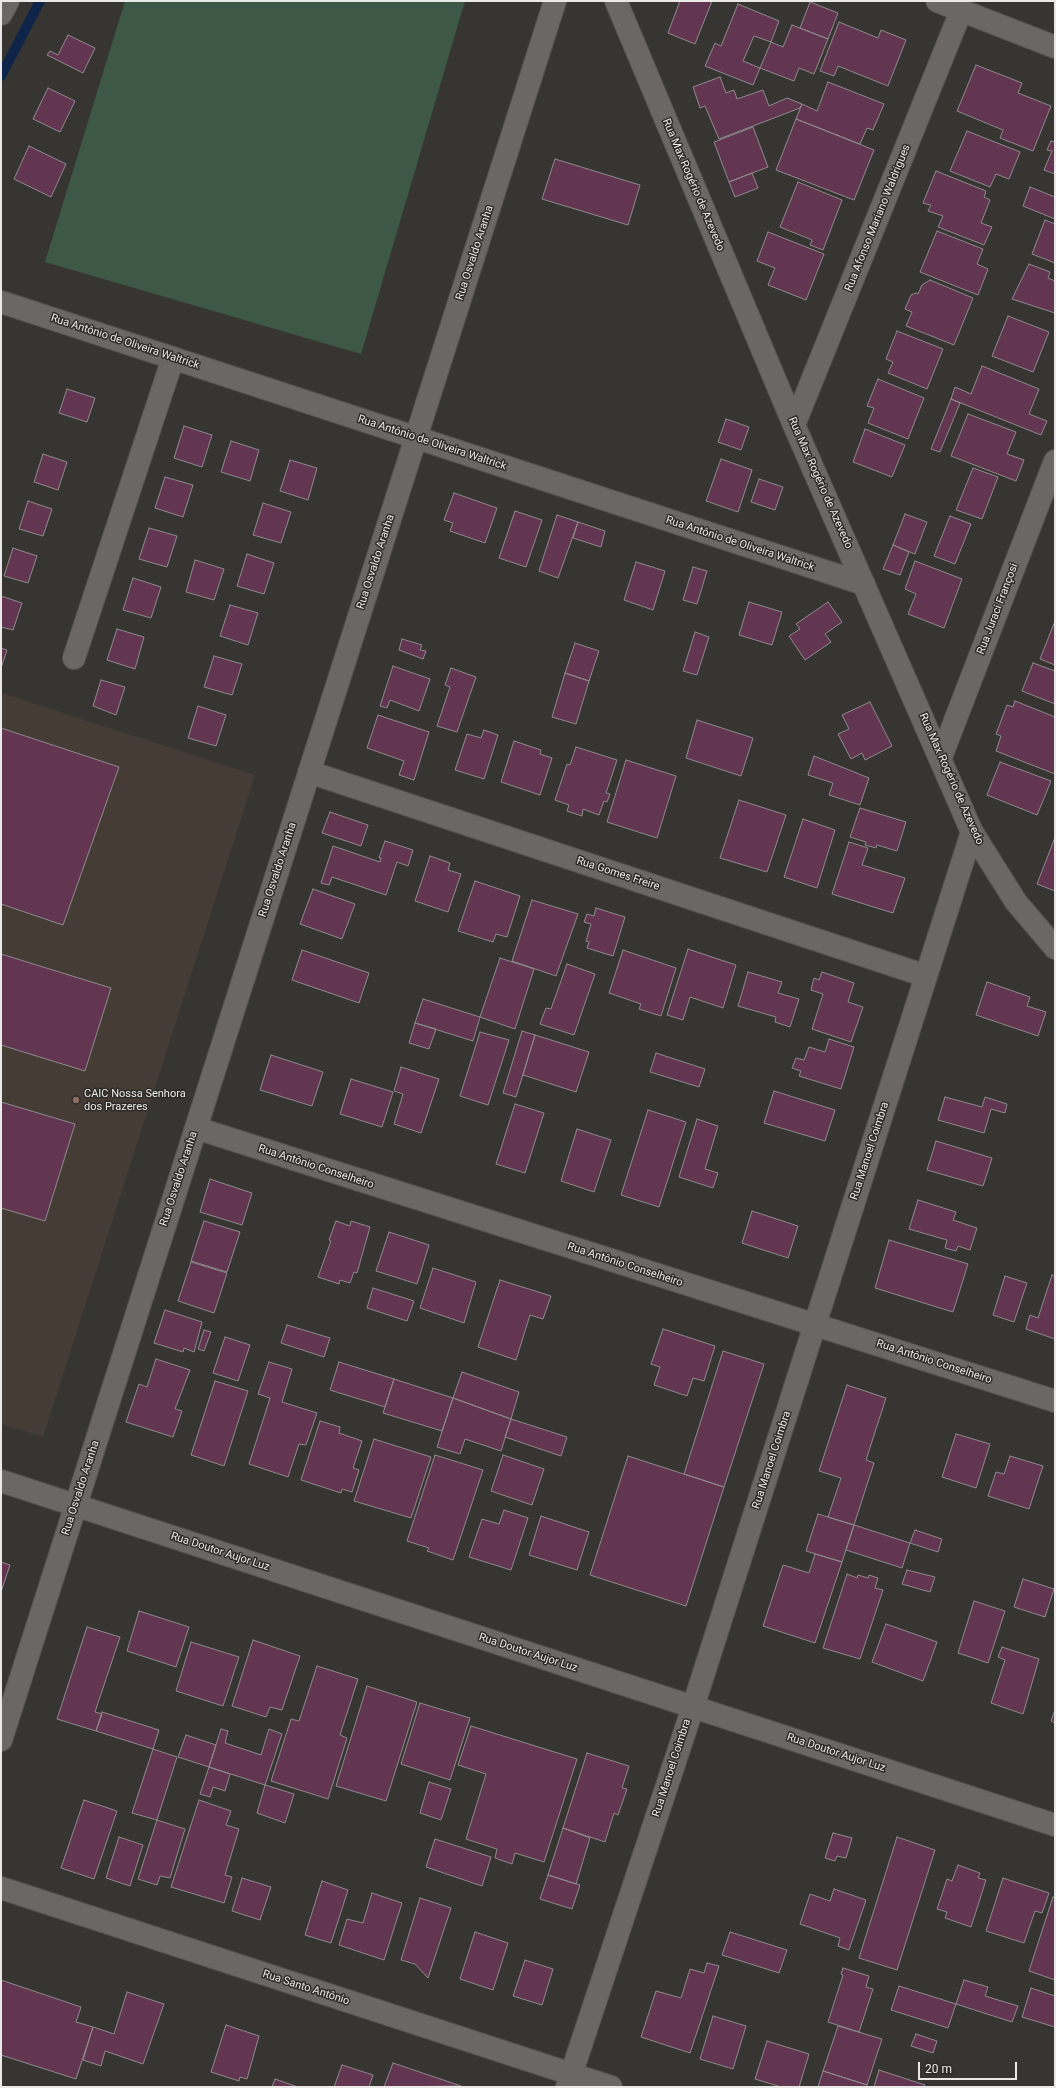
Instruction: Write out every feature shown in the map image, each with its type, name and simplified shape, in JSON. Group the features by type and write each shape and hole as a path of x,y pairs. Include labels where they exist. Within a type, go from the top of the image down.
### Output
{"street":[{"path":"1,14 8,1"},
{"name":"Rua Osvaldo Aranha","path":"1,1740 555,1"},
{"name":"Rua Max Rogério de Azevedo","path":"616,1 794,425 941,757 972,832 1016,902 1055,948"},
{"path":"937,1 1055,47"},
{"name":"Rua Afonso Mariano Waldrigues","path":"794,425 961,10"},
{"name":"Rua Antônio de Oliveira Waltrick","path":"1,302 864,584"},
{"path":"74,658 173,358"},
{"name":"Rua Juraci Françosi","path":"941,757 1055,461"},
{"name":"Rua Gomes Freire","path":"309,772 926,976"},
{"name":"Rua Manoel Coimbra","path":"570,2081 693,1707 972,832"},
{"name":"Rua Antônio Conselheiro","path":"196,1128 1055,1401"},
{"name":"Rua Doutor Aujor Luz","path":"1,1481 1055,1825"},
{"name":"Rua Santo Antônio","path":"1,1888 570,2081 611,2087"}],"shaded area":[{"name":"CAIC Nossa Senhora dos Prazeres","path":"1,693 255,775 43,1437 1,1424"}],"green space":[{"path":"125,1 465,1 361,354 45,262"}],"building":[{"path":"680,1 712,1 695,44 668,33"},
{"path":"810,2 838,13 828,39 800,28"},
{"path":"738,4 779,21 771,42 754,36 743,61 760,68 753,85 705,66 715,43 721,46"},
{"path":"839,22 878,38 881,30 906,40 888,86 838,66 834,76 820,71"},
{"path":"792,25 828,39 814,74 799,68 794,81 760,68 771,42 783,47"},
{"path":"68,35 95,48 83,73 47,55 50,51 58,55"},
{"path":"976,65 1022,83 1018,93 1051,106 1033,151 1000,138 1003,130 957,111"},
{"path":"720,77 726,93 734,90 737,99 763,90 769,106 787,98 802,104 800,108 719,139 705,106 700,108 693,87"},
{"path":"828,82 884,104 873,130 867,128 860,144 796,119 802,104 817,111"},
{"path":"48,88 75,101 60,132 33,119"},
{"path":"796,119 874,150 854,200 776,170"},
{"path":"753,127 768,167 729,182 714,142"},
{"path":"967,131 1020,152 1009,179 996,174 990,187 950,171"},
{"path":"1051,141 1055,142 1055,174 1044,170 1052,151 1047,150"},
{"path":"29,146 66,164 51,197 14,179"},
{"path":"555,159 640,185 628,225 542,199"},
{"path":"936,171 986,191 984,197 990,200 981,223 992,227 984,245 938,227 943,216 928,211 931,205 923,203"},
{"path":"752,173 758,188 735,197 729,182"},
{"path":"798,182 842,200 823,250 810,245 812,240 780,227"},
{"path":"1030,187 1055,197 1055,219 1023,206"},
{"path":"1045,220 1055,224 1055,263 1032,254"},
{"path":"937,231 983,249 977,264 988,269 978,295 920,272"},
{"path":"768,232 824,254 806,300 768,285 775,268 757,261"},
{"path":"1029,264 1050,272 1048,278 1055,281 1055,313 1012,299"},
{"path":"930,280 973,298 954,345 906,326 912,312 905,309 911,295 916,293 918,294 922,285"},
{"path":"1008,316 1049,332 1033,372 992,356"},
{"path":"897,331 943,349 927,389 888,373 893,362 886,359"},
{"path":"982,366 1039,389 1029,414 1047,421 1041,435 951,399 955,387 971,394"},
{"path":"878,379 924,398 908,439 868,423 874,408 867,406"},
{"path":"67,389 95,398 87,422 59,413"},
{"path":"951,399 960,403 940,452 931,449"},
{"path":"968,414 1016,432 1007,454 1024,460 1016,481 951,456"},
{"path":"726,419 749,427 741,450 718,442"},
{"path":"184,426 212,435 202,467 174,458"},
{"path":"865,429 905,445 892,477 853,462"},
{"path":"231,441 259,450 250,481 221,472"},
{"path":"43,454 67,462 58,490 34,482"},
{"path":"721,459 752,470 738,512 706,501"},
{"path":"290,460 317,468 308,500 280,491"},
{"path":"973,468 998,477 982,519 956,510"},
{"path":"165,477 193,485 183,517 155,508"},
{"path":"759,479 783,487 775,510 751,502"},
{"path":"454,493 497,508 485,543 450,531 453,523 444,520"},
{"path":"28,501 52,509 43,536 19,529"},
{"path":"263,503 291,512 281,543 253,535"},
{"path":"515,511 542,520 526,567 499,558"},
{"path":"905,514 927,522 915,554 893,545"},
{"path":"557,515 578,522 558,578 539,571"},
{"path":"950,516 971,524 955,564 934,556"},
{"path":"578,522 605,531 601,547 573,538"},
{"path":"149,528 177,536 167,567 139,559"},
{"path":"893,545 909,552 900,575 883,569"},
{"path":"13,548 37,556 28,583 4,576"},
{"path":"247,554 274,563 264,594 237,586"},
{"path":"195,560 224,569 214,600 186,592"},
{"path":"915,561 962,579 944,628 908,614 916,594 905,589"},
{"path":"636,562 665,571 653,610 624,600"},
{"path":"693,567 707,571 697,604 683,600"},
{"path":"133,578 161,587 151,618 123,610"},
{"path":"1,596 22,603 13,630 1,627"},
{"path":"749,602 782,612 772,645 739,635"},
{"path":"828,602 842,622 825,634 831,642 805,660 789,636 800,629 796,624"},
{"path":"230,605 258,613 248,645 220,636"},
{"path":"1055,621 1055,665 1040,659"},
{"path":"117,629 144,637 135,669 107,660"},
{"path":"695,632 709,637 697,675 683,671"},
{"path":"402,639 422,645 420,650 426,651 423,659 399,650"},
{"path":"575,643 599,651 589,681 565,673"},
{"path":"1,648 7,650 1,668"},
{"path":"214,656 242,664 232,695 204,687"},
{"path":"1033,663 1055,671 1055,704 1022,691"},
{"path":"393,666 430,679 419,711 390,700 387,708 380,706"},
{"path":"451,668 476,677 457,732 437,726 450,687 445,685"},
{"path":"565,673 589,681 576,724 552,717"},
{"path":"101,680 125,687 116,715 93,706"},
{"path":"1015,701 1055,717 1055,774 996,751 1001,736 996,734 1007,705 1013,707"},
{"path":"870,702 892,746 865,760 862,753 851,759 838,734 849,729 842,715"},
{"path":"198,706 226,715 216,746 188,738"},
{"path":"378,715 429,732 414,780 399,775 404,761 367,748"},
{"path":"697,720 753,738 741,776 686,758"},
{"path":"1,728 119,767 63,925 1,904"},
{"path":"484,730 498,735 484,779 455,770 467,734 481,738"},
{"path":"514,741 541,750 540,754 552,758 540,795 501,782"},
{"path":"576,747 617,760 606,793 610,794 607,802 604,801 599,815 583,809 582,816 567,811 569,805 555,800 567,764 570,765"},
{"path":"814,756 869,778 860,805 829,795 833,783 808,775"},
{"path":"626,760 676,776 657,838 607,822"},
{"path":"1000,762 1051,781 1037,815 987,795"},
{"path":"739,800 786,815 767,872 720,858"},
{"path":"860,808 906,822 897,851 877,845 876,848 865,845 866,842 850,837"},
{"path":"330,812 368,825 361,846 322,833"},
{"path":"803,819 835,830 817,888 784,877"},
{"path":"1055,840 1055,891 1037,884"},
{"path":"385,841 413,850 408,866 397,862 386,895 332,877 329,885 321,883 333,846 380,862 381,858 379,858"},
{"path":"849,842 868,848 862,865 905,878 893,913 832,894"},
{"path":"430,856 450,863 448,870 461,874 448,912 415,901"},
{"path":"475,881 520,896 507,937 496,934 493,942 458,931"},
{"path":"313,889 355,904 342,939 300,924"},
{"path":"532,900 578,914 556,976 512,961"},
{"path":"596,908 625,917 613,956 587,948 589,942 586,941 591,924 584,922 587,914 594,916"},
{"path":"688,949 736,965 723,1008 690,997 683,1020 667,1015"},
{"path":"302,950 369,973 359,1003 292,980"},
{"path":"623,950 676,968 661,1016 639,1009 641,1004 609,993"},
{"path":"1,954 111,988 85,1071 1,1045"},
{"path":"500,958 534,969 515,1029 480,1017"},
{"path":"567,964 595,974 574,1035 540,1024 546,1008 551,1009"},
{"path":"748,972 782,982 778,993 799,999 790,1027 775,1022 776,1017 738,1006"},
{"path":"822,972 854,983 848,1002 863,1007 851,1042 812,1029 823,994 811,990 814,978 819,980"},
{"path":"987,982 1030,997 1027,1006 1046,1012 1038,1036 976,1015"},
{"path":"423,999 480,1017 473,1041 415,1023"},
{"path":"415,1023 436,1029 429,1049 409,1043"},
{"path":"522,1031 535,1035 516,1097 503,1093"},
{"path":"480,1032 509,1040 488,1105 460,1096"},
{"path":"535,1035 589,1052 576,1092 523,1075"},
{"path":"829,1039 854,1047 841,1089 799,1076 801,1071 792,1068 796,1058 804,1060 809,1047 825,1052"},
{"path":"656,1053 705,1069 699,1087 650,1072"},
{"path":"271,1055 323,1072 312,1106 260,1090"},
{"path":"401,1067 439,1079 421,1133 394,1124 403,1094 394,1091"},
{"path":"351,1079 393,1092 382,1127 340,1114"},
{"path":"774,1091 835,1110 825,1141 764,1123"},
{"path":"945,1097 982,1107 985,1097 1007,1104 1005,1113 991,1109 984,1133 938,1120"},
{"path":"1,1102 75,1124 45,1221 1,1208"},
{"path":"515,1104 544,1113 525,1173 496,1164"},
{"path":"648,1110 686,1122 659,1207 621,1195"},
{"path":"697,1119 718,1126 705,1169 718,1173 713,1188 679,1177"},
{"path":"577,1129 611,1140 594,1192 561,1181"},
{"path":"936,1141 992,1158 983,1186 927,1170"},
{"path":"210,1179 252,1193 242,1225 200,1212"},
{"path":"918,1200 956,1212 953,1220 977,1228 970,1250 958,1246 956,1251 945,1248 947,1240 909,1229"},
{"path":"752,1211 798,1226 788,1258 742,1243"},
{"path":"204,1221 240,1232 227,1272 191,1261"},
{"path":"336,1221 350,1226 351,1221 370,1227 357,1273 354,1272 350,1283 340,1280 339,1284 318,1277 331,1241 329,1240"},
{"path":"389,1232 429,1245 417,1284 376,1271"},
{"path":"889,1240 968,1264 953,1312 875,1288"},
{"path":"191,1262 227,1273 214,1313 178,1301"},
{"path":"433,1268 476,1282 464,1323 420,1308"},
{"path":"1052,1275 1055,1276 1055,1339 1026,1329 1030,1315 1038,1318"},
{"path":"1005,1276 1027,1283 1014,1322 993,1315"},
{"path":"500,1280 551,1296 543,1319 530,1315 516,1360 478,1347"},
{"path":"373,1288 414,1301 407,1321 367,1308"},
{"path":"165,1310 202,1322 194,1352 184,1348 183,1352 154,1343"},
{"path":"287,1325 330,1338 324,1357 281,1343"},
{"path":"663,1329 715,1346 704,1381 693,1378 687,1396 654,1385 660,1367 651,1364"},
{"path":"204,1330 211,1332 204,1351 198,1349"},
{"path":"225,1337 250,1345 238,1381 213,1373"},
{"path":"723,1351 764,1364 724,1487 684,1474"},
{"path":"156,1359 190,1370 175,1409 182,1411 173,1437 126,1422 139,1384 147,1387"},
{"path":"269,1362 292,1369 282,1402 317,1413 306,1445 299,1444 288,1477 249,1464 270,1398 258,1394"},
{"path":"339,1362 394,1379 385,1407 330,1390"},
{"path":"462,1372 519,1392 511,1419 453,1398"},
{"path":"394,1379 453,1398 442,1431 383,1413"},
{"path":"215,1381 248,1391 224,1466 191,1455"},
{"path":"847,1385 886,1398 866,1460 874,1463 854,1525 828,1517 841,1478 819,1471"},
{"path":"453,1398 511,1419 501,1451 465,1439 460,1454 437,1447"},
{"path":"511,1419 567,1437 561,1456 505,1437"},
{"path":"320,1421 340,1427 339,1433 362,1441 353,1468 359,1470 352,1492 342,1489 341,1493 301,1480"},
{"path":"956,1434 990,1444 976,1488 942,1477"},
{"path":"374,1439 431,1457 411,1518 354,1501"},
{"path":"435,1455 483,1470 453,1560 427,1551 429,1548 407,1541"},
{"path":"503,1455 544,1469 532,1505 491,1491"},
{"path":"628,1456 724,1487 686,1606 590,1575"},
{"path":"1010,1456 1043,1466 1029,1509 988,1496 996,1472 1004,1474"},
{"path":"504,1510 528,1518 511,1570 469,1557 482,1519 499,1524"},
{"path":"818,1514 854,1525 842,1562 806,1551"},
{"path":"541,1516 589,1532 577,1570 529,1555"},
{"path":"854,1525 910,1543 902,1568 846,1550"},
{"path":"915,1530 942,1539 938,1552 910,1543"},
{"path":"815,1554 842,1562 815,1643 763,1626 783,1565 809,1573"},
{"path":"1,1562 10,1565 1,1592"},
{"path":"907,1570 935,1577 930,1592 902,1584"},
{"path":"847,1574 857,1578 858,1575 868,1578 869,1575 878,1578 875,1588 883,1590 860,1659 823,1648"},
{"path":"1023,1579 1054,1589 1045,1617 1014,1607"},
{"path":"974,1601 1005,1611 988,1663 958,1653"},
{"path":"139,1611 189,1627 176,1667 127,1651"},
{"path":"886,1624 937,1642 923,1681 872,1662"},
{"path":"87,1627 120,1637 95,1712 102,1714 96,1731 57,1719"},
{"path":"253,1640 300,1656 282,1710 270,1707 266,1717 232,1706"},
{"path":"191,1642 239,1657 223,1706 176,1691"},
{"path":"1002,1647 1039,1659 1023,1714 991,1703 1005,1660 998,1657"},
{"path":"317,1666 358,1679 340,1735 347,1738 328,1799 271,1781 291,1719 299,1721"},
{"path":"367,1686 417,1702 386,1801 336,1786"},
{"path":"420,1703 470,1718 450,1780 401,1764"},
{"path":"1055,1710 1055,1723 1051,1721"},
{"path":"102,1712 159,1730 153,1749 96,1731"},
{"path":"471,1726 577,1759 544,1862 515,1853 512,1864 495,1858 497,1849 466,1839 486,1774 458,1765"},
{"path":"221,1729 228,1731 225,1743 261,1755 269,1729 282,1734 265,1785 209,1767"},
{"path":"186,1735 216,1745 209,1767 178,1757"},
{"path":"153,1749 177,1757 157,1820 132,1813"},
{"path":"587,1753 629,1766 622,1788 627,1789 618,1815 614,1813 605,1842 563,1828"},
{"path":"209,1767 230,1774 225,1791 213,1787 210,1797 200,1794"},
{"path":"429,1782 451,1789 441,1820 420,1813"},
{"path":"265,1785 294,1794 285,1823 257,1813"},
{"path":"84,1800 117,1811 94,1879 61,1868"},
{"path":"199,1800 231,1811 226,1825 239,1829 225,1875 232,1877 224,1903 171,1887"},
{"path":"157,1820 185,1829 170,1878 160,1876 157,1885 138,1879"},
{"path":"563,1828 590,1838 576,1884 548,1875"},
{"path":"833,1833 852,1838 846,1858 837,1856 835,1861 825,1858"},
{"path":"119,1837 143,1845 130,1886 106,1878"},
{"path":"897,1837 935,1850 897,1970 859,1958"},
{"path":"435,1839 491,1857 482,1886 426,1867"},
{"path":"958,1865 980,1873 978,1878 986,1880 971,1927 945,1918 947,1912 937,1909 947,1879 952,1881"},
{"path":"548,1875 580,1885 572,1909 540,1899"},
{"path":"242,1878 271,1887 260,1920 232,1911"},
{"path":"1003,1878 1049,1893 1042,1913 1035,1911 1024,1943 986,1931"},
{"path":"322,1881 348,1890 331,1943 305,1935"},
{"path":"834,1889 866,1900 849,1950 838,1946 840,1938 800,1924 810,1894 830,1901"},
{"path":"372,1893 402,1903 384,1960 339,1945 347,1919 363,1923"},
{"path":"1053,1897 1055,1898 1055,1980 1029,1971"},
{"path":"420,1898 451,1908 428,1978 415,1964 401,1960"},
{"path":"475,1932 508,1943 493,1990 460,1979"},
{"path":"730,1932 787,1950 779,1973 722,1955"},
{"path":"525,1960 553,1969 542,2005 513,1996"},
{"path":"707,1963 719,1966 690,2053 641,2037 656,1991 681,1998 690,1969 704,1973"},
{"path":"843,1968 869,1976 866,1987 873,1989 859,2032 828,2022 843,1975 841,1974"},
{"path":"1,1980 81,2007 76,2022 93,2027 76,2079 1,2055"},
{"path":"964,1980 988,1987 985,1996 1018,2006 1012,2022 956,2004"},
{"path":"899,1986 956,2004 948,2028 891,2010"},
{"path":"1031,1988 1055,1996 1055,2027 1022,2017"},
{"path":"127,1992 164,2004 143,2064 105,2051 101,2066 83,2060 93,2027 114,2034"},
{"path":"713,2016 746,2026 733,2069 700,2059"},
{"path":"226,2025 259,2036 247,2079 240,2077 239,2081 211,2072"},
{"path":"838,2026 882,2039 867,2085 823,2071"},
{"path":"916,2034 937,2041 933,2053 911,2046"},
{"path":"767,2041 809,2054 799,2087 781,2087 755,2079"},
{"path":"393,2063 461,2086 384,2087"},
{"path":"342,2065 373,2075 369,2087 334,2087"},
{"path":"879,2070 925,2085 924,2087 874,2087"},
{"path":"823,2071 867,2085 866,2087 818,2087"},
{"path":"275,2079 298,2087 272,2087"}],"waterway":[{"path":"1,76 40,1"}],"place":[{"name":"CAIC Nossa Senhora dos Prazeres","path":"76,1100"}]}
